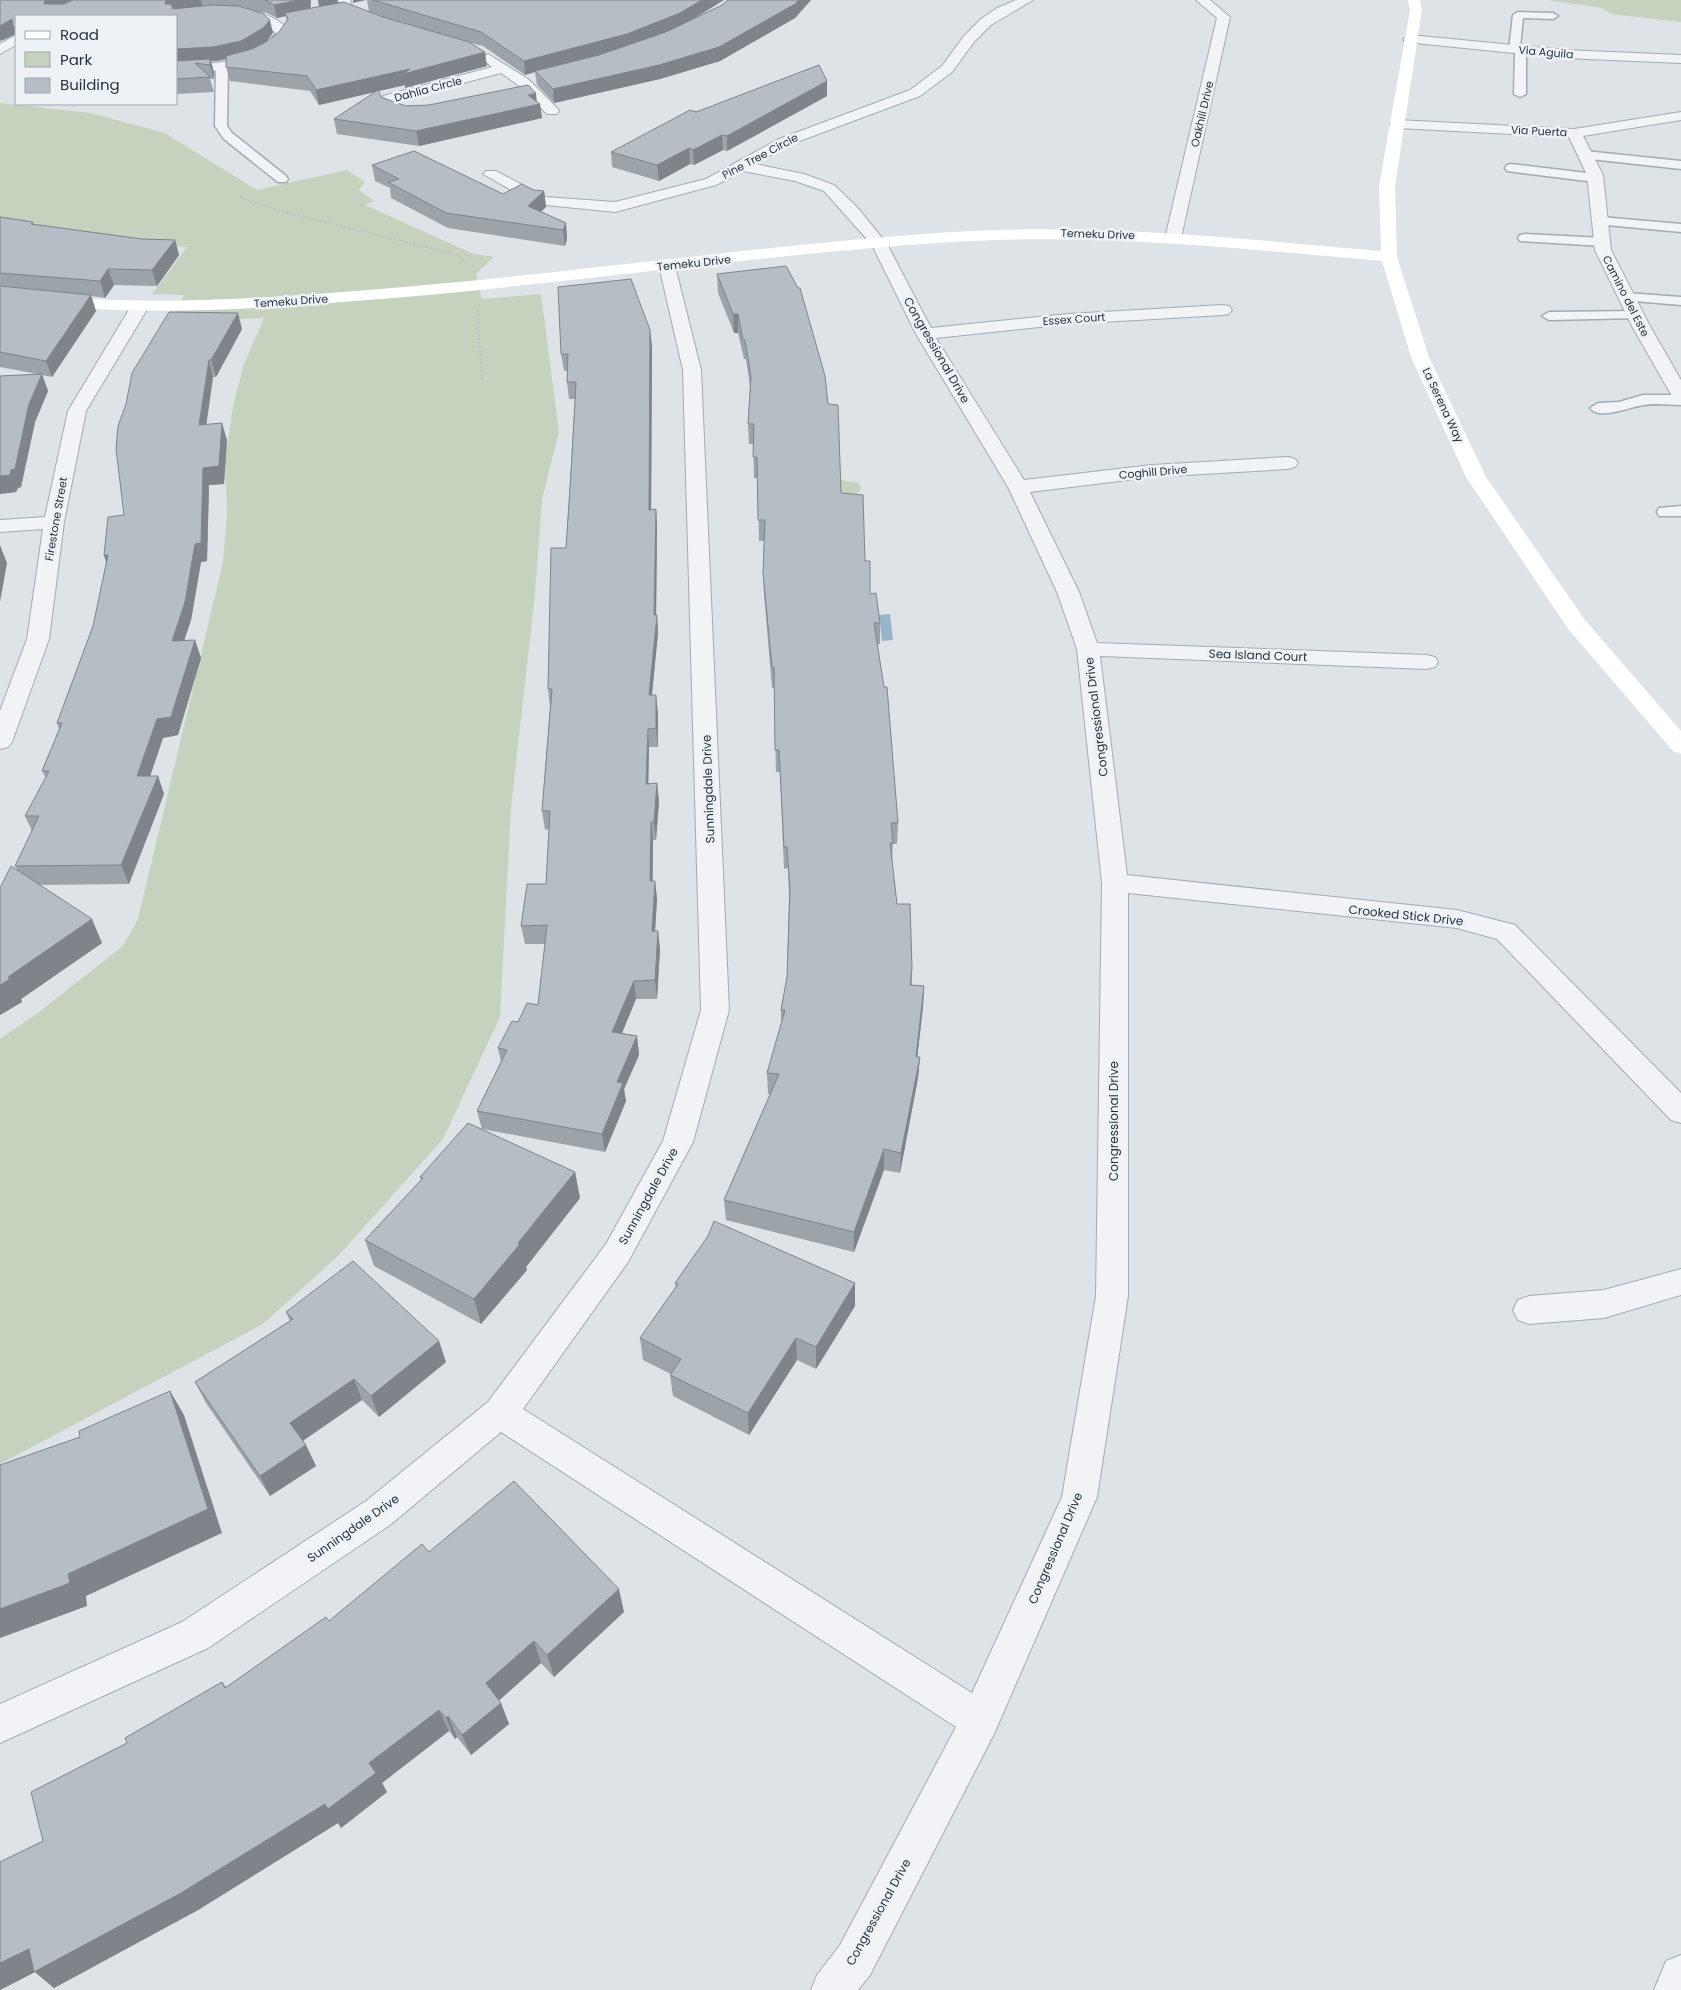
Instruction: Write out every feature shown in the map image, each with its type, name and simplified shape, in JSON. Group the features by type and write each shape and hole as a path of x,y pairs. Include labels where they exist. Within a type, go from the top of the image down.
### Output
{"main road":[{"name":"La Serena Way","path":"1414,0 1416,10 1387,186 1389,257 1420,357 1476,477 1577,625 1681,746"},
{"name":"Temeku Drive","path":"0,295 93,306 139,308 225,306 471,288 983,234 1110,234 1389,257"}],"street":[{"name":"Pine Tree Circle","path":"491,174 542,201 615,206 676,193 711,182 784,142 915,93 947,69 969,39 986,22 1002,10 1027,0"},
{"name":"Oakhill Drive","path":"1173,238 1224,17 1202,0"},
{"path":"330,14 346,5 373,5"},
{"path":"346,5 391,26"},
{"path":"178,17 218,13 242,14 262,18 276,24 283,32 280,42 268,51 248,59 222,66 178,69"},
{"path":"276,24 294,20"},
{"name":"Via Aguila","path":"1410,39 1518,50 1681,59"},
{"path":"0,50 15,40"},
{"path":"477,51 527,87 552,111"},
{"name":"Dahlia Circle","path":"431,114 408,116 389,107 388,99 503,68"},
{"path":"514,96 541,78"},
{"name":"Via Puerta","path":"1396,124 1574,133 1681,116"},
{"name":"Camino del Este","path":"1574,133 1595,178 1603,250 1635,315 1680,393"},
{"name":"Congressional Drive","path":"742,166 799,177 829,188 851,210 879,244 925,334 1018,487 1068,592 1088,649 1115,883 1110,1305 1079,1497 980,1720 855,1960 832,1990"},
{"name":"Sunningdale Drive","path":"0,1724 195,1635 378,1513 500,1413 617,1253 678,1142 715,1010 692,370 667,266"},
{"name":"Firestone Street","path":"0,742 38,639 54,522 77,411 139,308"},
{"name":"Essex Court","path":"925,334 1068,319 1223,310"},
{"name":"Coghill Drive","path":"1018,487 1152,470 1288,463"},
{"path":"0,526 54,522"},
{"name":"Sea Island Court","path":"1088,649 1428,662"},
{"name":"Crooked Stick Drive","path":"1115,883 1328,908 1457,919 1506,932 1681,1112"},
{"path":"1529,1310 1604,1304 1681,1282"},
{"path":"500,1413 980,1720"},
{"path":"1675,1990 1681,1976"}],"lane":[{"path":"1520,94 1518,15 1554,16"},
{"path":"222,66 221,84 225,107 221,126 228,136 282,179"},
{"path":"1585,155 1681,165"},
{"path":"1511,168 1595,178"},
{"path":"1601,221 1681,228"},
{"path":"1525,238 1603,242"},
{"path":"1627,297 1681,301"},
{"path":"1549,316 1635,315"},
{"path":"1598,408 1620,407 1643,400 1680,393"}],"path":[{"path":"240,197 293,215 458,255 469,268 466,274 477,300 482,379"}],"green space":[{"path":"1547,0 1681,0 1681,22 1611,14 1602,8"},
{"path":"0,103 90,113 165,133 257,190 347,170 365,182 359,190 374,201 365,205 471,253 494,257 476,274 482,299 541,294 559,432 542,499 535,594 511,808 500,1017 443,1139 338,1256 263,1324 0,1464 0,1039 39,1012 123,946 138,919 223,562 227,513 225,461 233,406 243,367 264,318 170,322 184,295 152,294 187,247 89,242 0,225"},
{"path":"840,480 859,483 861,489 855,495 840,495"}],"water":[{"path":"890,614 893,640 882,641 879,615"}],"building":[{"path":"0,0 47,0 44,4 64,4 73,0 166,0 165,4 171,4 173,9 212,5 238,6 262,13 270,20 263,28 241,41 213,47 178,49 178,15 15,15 15,27 13,27 12,19 0,26"},
{"path":"265,0 299,0 274,5"},
{"path":"373,0 702,0 680,13 627,34 524,61 481,32"},
{"path":"728,0 799,0 719,47 659,65 553,89 535,71 599,55 666,32 722,5"},
{"path":"344,2 383,17 469,42 485,52 403,74 410,69 316,90 307,76 226,67 226,56 252,49 266,42 279,32 288,19 285,13"},
{"path":"210,59 210,65 195,63 210,77 178,79 178,61"},
{"path":"819,65 827,81 727,136 722,135 693,150 689,148 657,165 611,152 690,110 696,112"},
{"path":"528,85 536,93 528,95 540,104 416,131 334,119 378,90 381,97 406,106 429,105"},
{"path":"414,151 503,194 522,184 533,190 544,191 528,206 566,223 563,230 446,213 388,182 399,179 372,165"},
{"path":"0,217 33,222 31,224 142,239 175,240 152,270 108,269 100,281 0,273"},
{"path":"786,266 798,288 800,288 825,376 828,404 838,405 841,493 863,495 865,561 870,561 870,594 876,593 880,623 874,623 884,687 887,687 898,823 891,823 893,843 890,843 897,904 910,904 912,968 910,985 924,986 916,1057 920,1057 901,1153 884,1149 854,1232 724,1200 779,1074 767,1073 785,1010 781,1010 787,977 790,890 787,847 784,847 779,750 775,750 774,667 772,667 763,573 765,520 758,520 757,457 753,457 754,424 748,424 751,377 745,340 743,340 738,314 733,314 717,274"},
{"path":"631,279 650,330 649,510 656,509 654,615 657,615 649,695 656,695 656,728 648,729 646,784 657,783 654,822 651,822 650,881 655,881 652,931 658,931 655,980 634,981 612,1032 637,1036 617,1082 623,1083 602,1134 477,1111 507,1050 498,1048 512,1021 518,1022 527,1003 538,1005 547,925 521,926 527,884 546,884 550,811 542,811 552,689 548,689 551,548 566,548 571,473 576,382 567,382 568,354 561,354 558,287"},
{"path":"0,286 91,295 46,361 0,352"},
{"path":"169,312 238,313 211,360 209,360 199,425 222,423 219,466 203,468 201,543 195,544 185,602 172,641 195,640 171,717 157,719 137,776 158,776 121,865 15,866 39,816 25,816 49,771 42,771 62,723 57,723 93,626 108,555 104,555 108,517 124,515 116,449 118,426 126,404 132,373"},
{"path":"42,374 29,404 15,469 11,470 10,475 0,476 0,376"},
{"path":"11,866 92,919 8,977 10,979 0,985 0,888"},
{"path":"468,1123 575,1172 518,1243 520,1244 474,1299 365,1240 423,1178 420,1177"},
{"path":"714,1221 855,1283 816,1347 796,1338 748,1413 670,1375 681,1359 640,1338 678,1284 675,1283 708,1236"},
{"path":"353,1261 439,1341 371,1396 354,1379 290,1423 306,1445 260,1476 195,1382 293,1319 286,1312"},
{"path":"170,1391 208,1509 68,1574 70,1583 0,1609 0,1465 80,1437 79,1431"},
{"path":"514,1481 619,1589 547,1655 534,1641 486,1683 501,1703 462,1735 448,1716 446,1718 439,1710 369,1763 376,1773 328,1809 325,1804 181,1893 34,1972 29,1949 0,1963 0,1862 43,1841 31,1792 127,1743 125,1738 222,1682 225,1688 326,1617 329,1621 422,1544 429,1552"}]}
